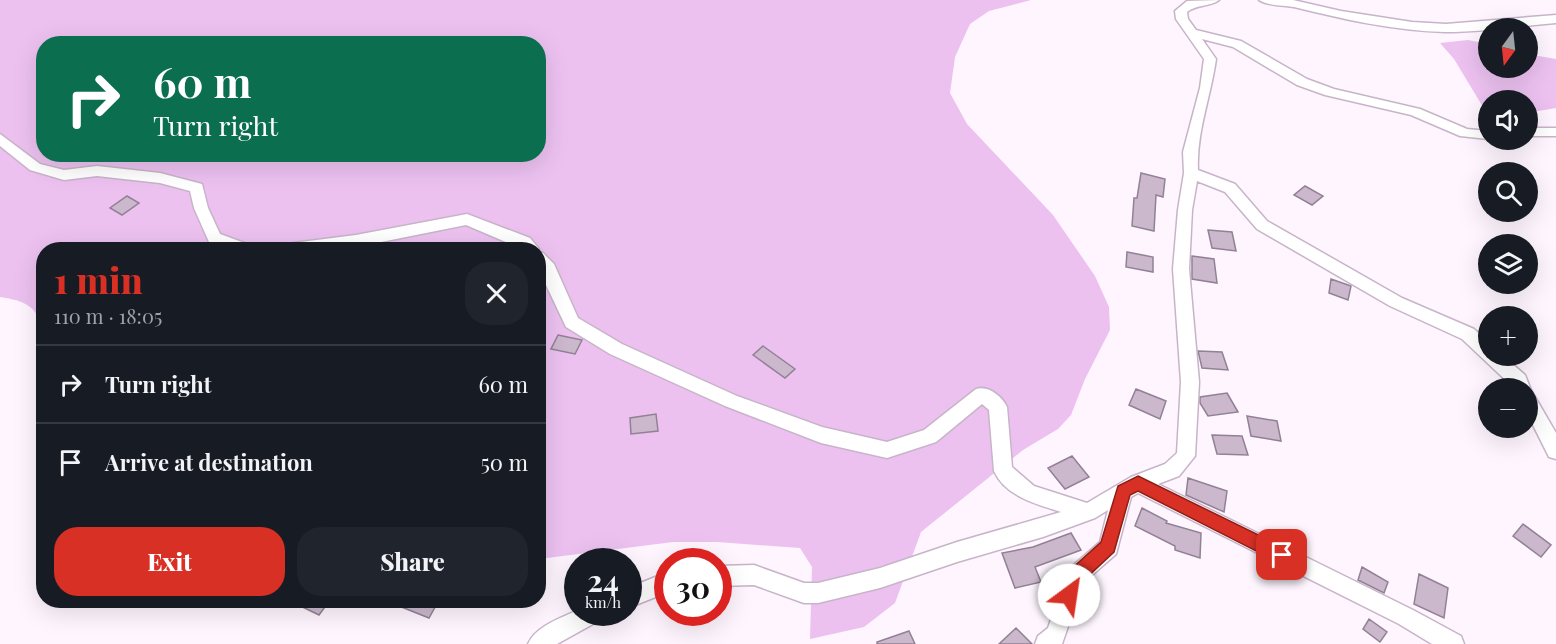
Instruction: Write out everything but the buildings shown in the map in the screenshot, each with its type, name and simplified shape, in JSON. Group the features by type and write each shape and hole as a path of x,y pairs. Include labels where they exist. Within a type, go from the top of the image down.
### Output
{"street":[{"path":"732,575 753,574 804,593 818,593 880,578 1088,512 1131,487 1172,470 1186,456 1190,382 1181,269 1185,210 1191,173 1190,152 1206,88 1210,59 1182,19 1181,11 1191,3 1213,0"},
{"path":"1265,0 1282,1 1341,15 1412,26 1446,28 1554,21"},
{"path":"1193,33 1237,44 1302,82 1330,92 1415,112 1465,134 1478,135"},
{"path":"1538,132 1556,132"},
{"path":"0,139 35,167 64,175 108,172 160,178 197,188 201,208 214,238 226,242"},
{"path":"1191,173 1230,188 1262,225 1396,302 1468,334 1478,343"},
{"path":"348,242 467,219 525,242"},
{"path":"546,266 572,322 616,349 731,400 821,435 887,450 930,436 982,394 998,407 1003,471 1028,493 1088,512"},
{"path":"1503,366 1517,378"},
{"path":"1538,417 1556,451"},
{"path":"1046,644 1056,635 1075,577 1108,547 1131,487"},
{"path":"1131,487 1406,617 1453,644"},
{"path":"539,644 568,626"}],"shaded area":[{"path":"0,0 1031,0 989,11 970,24 955,57 950,93 967,124 1053,215 1095,276 1109,307 1110,330 1085,379 1071,415 1058,429 1023,450 921,532 895,603 864,627 810,639 812,567 800,548 717,542 673,542 626,548 564,548 564,556 546,558 546,242 36,242 36,314 23,303 0,297"},
{"path":"1468,40 1478,42 1478,78 1538,78 1538,56 1556,59 1556,108 1538,111 1538,90 1478,90 1478,99 1454,59 1440,43"}],"route":[{"path":"1069,595 1075,577 1108,547 1123,491 1138,483 1282,555"}]}
